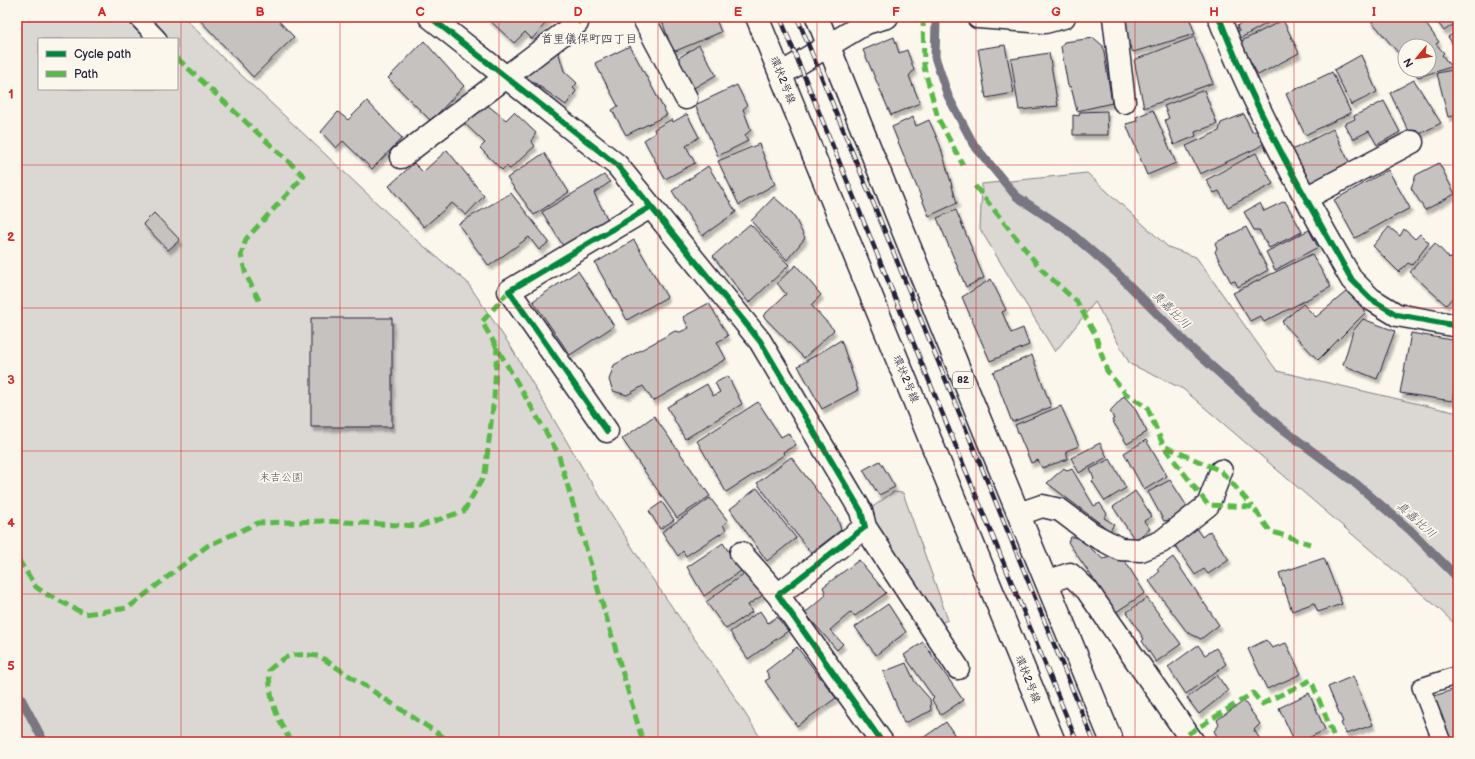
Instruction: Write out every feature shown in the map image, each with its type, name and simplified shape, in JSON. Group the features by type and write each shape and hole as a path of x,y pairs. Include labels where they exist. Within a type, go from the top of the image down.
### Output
{"street":[{"path":"430,17 617,165 760,342 861,511 865,527 958,668"},
{"path":"643,17 686,98"},
{"name":"環状2号線","path":"757,17 1054,742"},
{"name":"82","path":"817,17 1112,742"},
{"path":"780,74 866,23 887,17"},
{"path":"978,17 1045,22 1064,17"},
{"path":"1114,17 1124,102"},
{"path":"1219,17 1247,83 1306,198 1352,280 1371,299 1397,315 1458,326"},
{"path":"401,158 577,23"},
{"path":"1306,198 1412,142"},
{"path":"607,431 509,291 650,207"},
{"path":"1019,514 1042,506 1060,510 1092,534 1120,549 1141,550 1161,542 1208,505 1221,471"},
{"path":"778,595 865,527"},
{"path":"741,553 778,595 882,742"},
{"path":"1047,582 1070,574 1087,590 1193,742"}],"lane":[{"path":"137,17 157,38"},
{"path":"1442,742 1421,687 1458,675"}],"green space":[{"name":"末吉公園","path":"17,17 184,17 221,56 414,238 467,282 511,347 586,474 649,574 727,685 763,742 17,742"},
{"path":"1087,173 1168,247 1196,257 1277,371 1458,413 1458,627 1437,607 1183,389 1130,364 1095,302 1055,352 980,229 982,184"},
{"path":"893,492 903,493 948,620 938,624 873,525 870,509"}],"building":[{"path":"197,17 275,17 294,37 253,77"},
{"path":"486,17 551,17 532,39 525,32 514,43"},
{"path":"672,17 715,17 721,32 673,52 662,21"},
{"path":"1121,17 1189,17 1195,34 1133,52 1129,44 1124,46"},
{"path":"1246,17 1278,17 1239,39 1235,34 1239,31 1237,26 1247,18"},
{"path":"1368,17 1421,17 1436,38 1397,38 1397,51"},
{"path":"1434,17 1458,17 1458,21 1444,31"},
{"path":"1283,20 1299,53 1258,75 1240,42"},
{"path":"1458,30 1458,51 1448,37"},
{"path":"894,37 899,53 907,50 914,70 909,76 920,103 891,115 863,50"},
{"path":"1194,37 1213,83 1144,108 1134,60"},
{"path":"1094,38 1103,46 1112,103 1077,111 1071,87 1068,86 1061,47 1064,42"},
{"path":"424,41 464,86 431,121 388,78"},
{"path":"556,44 564,71 577,83 573,88 576,91 566,105 522,74"},
{"path":"699,45 716,75 692,89 677,59"},
{"path":"1005,45 1014,93 986,98 978,49"},
{"path":"1437,45 1444,53 1442,55 1451,67 1437,71"},
{"path":"630,46 667,115 626,135 612,110 618,106 595,63"},
{"path":"1049,53 1058,106 1019,110 1011,59"},
{"path":"1361,55 1377,92 1351,105 1334,70"},
{"path":"1458,69 1458,115 1448,117 1437,73"},
{"path":"1332,72 1351,113 1305,135 1286,94"},
{"path":"1414,80 1441,123 1412,138 1390,93"},
{"path":"737,85 747,106 743,109 751,130 745,135 748,141 718,156 695,105"},
{"path":"1204,90 1217,124 1195,132 1196,136 1174,145 1165,120 1169,118 1164,106"},
{"path":"481,100 506,120 514,112 536,133 531,141 535,146 510,169 506,166 502,170 480,148 485,143 460,119"},
{"path":"367,101 402,138 372,169 343,141 336,148 321,132 338,112 348,120"},
{"path":"1384,101 1400,132 1377,145 1369,131 1353,139 1344,124 1355,119 1354,116"},
{"path":"1153,110 1176,163 1147,175 1126,124 1137,121 1136,117"},
{"path":"1107,111 1108,135 1073,135 1073,115 1079,116 1080,112"},
{"path":"687,114 699,137 686,146 695,163 665,179 644,140 655,133 654,129 672,119 673,122"},
{"path":"1244,114 1252,132 1260,130 1266,142 1257,148 1200,174 1186,146 1219,131 1221,123"},
{"path":"913,117 916,126 929,120 940,145 957,203 929,216 892,127"},
{"path":"1333,129 1352,168 1310,189 1290,151"},
{"path":"759,144 775,184 739,205 718,161"},
{"path":"447,150 484,196 466,215 452,203 424,227 389,186 414,163 423,172"},
{"path":"544,153 569,192 534,215 507,178"},
{"path":"1256,153 1273,184 1228,207 1219,191 1214,193 1206,180"},
{"path":"1439,163 1455,194 1425,210 1411,188 1416,175"},
{"path":"708,166 736,212 702,236 672,191"},
{"path":"1388,170 1410,208 1355,238 1334,200"},
{"path":"604,175 610,182 594,193 610,224 565,249 542,212"},
{"path":"511,193 549,242 539,250 529,237 489,266 458,224"},
{"path":"774,197 793,214 805,238 787,260 751,221"},
{"path":"1285,201 1302,232 1269,248 1259,230 1254,230 1244,212 1260,203 1264,211"},
{"path":"956,210 984,278 966,287 937,218"},
{"path":"154,213 180,240 168,250 143,224"},
{"path":"750,224 789,265 749,303 713,256"},
{"path":"1246,227 1268,270 1238,287 1235,281 1231,282 1215,252 1217,248 1215,243"},
{"path":"1389,227 1400,236 1404,229 1415,239 1420,234 1429,243 1412,265 1408,263 1399,272 1373,246"},
{"path":"1309,230 1318,247 1275,270 1266,252"},
{"path":"634,240 667,297 627,320 595,263"},
{"path":"1435,243 1450,259 1458,251 1458,300 1453,297 1446,305 1410,272"},
{"path":"1312,254 1331,287 1264,322 1260,316 1250,321 1233,293"},
{"path":"796,265 821,295 811,305 834,330 804,358 763,316 786,294 777,283"},
{"path":"578,271 614,326 570,355 533,301"},
{"path":"991,279 1006,310 1002,312 1011,333 1023,328 1029,345 990,361 962,297"},
{"path":"1347,291 1366,312 1318,360 1282,322 1303,304 1316,317"},
{"path":"709,303 728,336 717,342 726,359 653,401 643,386 627,395 613,391 609,380 614,365 675,331 680,332 689,328 683,317"},
{"path":"311,318 392,318 392,427 311,427"},
{"path":"1363,319 1395,331 1377,379 1343,365 1353,331"},
{"path":"1411,333 1458,341 1458,372 1452,401 1400,393"},
{"path":"841,340 858,390 822,409 798,366"},
{"path":"1032,355 1051,407 1012,422 993,372"},
{"path":"728,376 742,404 685,439 667,407 707,384 713,396 720,392 715,383"},
{"path":"1124,396 1134,407 1147,432 1127,444 1112,420 1114,419 1110,411"},
{"path":"758,402 781,437 788,433 796,445 783,452 784,455 726,492 697,441"},
{"path":"1061,406 1079,446 1066,451 1068,459 1042,468 1038,460 1031,463 1015,425"},
{"path":"654,416 710,496 677,518 622,439"},
{"path":"1146,440 1167,476 1144,490 1124,453"},
{"path":"1100,443 1107,457 1079,473 1071,458"},
{"path":"791,457 837,517 841,530 811,553 757,483"},
{"path":"1110,459 1126,488 1105,501 1092,481 1094,479 1090,469"},
{"path":"880,461 895,487 879,495 863,470"},
{"path":"1064,468 1067,471 1072,469 1094,506 1100,503 1107,514 1104,518 1114,524 1110,531 1047,483"},
{"path":"1170,480 1188,508 1173,525 1169,520 1164,521 1148,492"},
{"path":"757,488 796,538 767,561 730,509"},
{"path":"1135,491 1152,516 1144,521 1150,529 1135,540 1113,507"},
{"path":"710,498 728,521 723,525 726,530 686,556 683,551 678,556 662,532"},
{"path":"662,502 674,520 660,529 649,511"},
{"path":"1196,528 1202,537 1210,531 1229,560 1208,574 1204,569 1195,575 1172,541"},
{"path":"1071,537 1078,537 1103,559 1111,557 1125,561 1145,593 1116,612 1068,542"},
{"path":"723,543 741,571 704,596 687,567"},
{"path":"1173,557 1219,625 1201,639 1187,632 1149,581 1159,572 1157,569"},
{"path":"1324,558 1342,604 1318,612 1314,603 1292,611 1279,573"},
{"path":"859,560 886,593 855,616 851,612 830,630 843,644 837,650 805,613 826,595 823,587"},
{"path":"746,572 763,595 748,605 752,612 726,629 706,602"},
{"path":"1147,598 1181,644 1156,662 1142,641 1144,639 1127,612"},
{"path":"888,604 906,632 876,655 855,627"},
{"path":"760,611 768,623 777,617 788,631 748,659 730,632"},
{"path":"1266,640 1272,648 1286,643 1301,674 1267,689 1248,649"},
{"path":"923,642 963,700 941,715 932,700 934,698 904,655"},
{"path":"1198,645 1205,655 1216,648 1226,664 1186,694 1168,667"},
{"path":"797,647 836,698 797,726 765,681 770,678 766,671"},
{"path":"906,663 915,682 930,699 931,711 904,723 883,672"},
{"path":"1217,675 1228,691 1199,714 1187,698"},
{"path":"1353,676 1373,725 1346,734 1341,723 1343,722 1328,687"},
{"path":"1458,688 1458,742 1456,739 1449,742 1434,696"},
{"path":"1309,693 1325,730 1300,742 1295,742 1279,708"},
{"path":"1244,701 1260,724 1254,730 1262,742 1220,742 1214,731 1219,725 1217,720"},
{"path":"946,722 959,742 917,742"},
{"path":"1178,736 1183,742 1170,742"}],"waterway":[{"name":"真嘉比川","path":"938,17 936,22 935,57 948,96 974,145 1016,196 1067,230 1118,274 1189,346 1280,427 1355,483 1410,530 1458,578"},
{"path":"17,691 44,742"}],"railway":[{"path":"780,17 1077,742"},
{"path":"797,17 1094,742"}],"marked path":[{"path":"577,23 586,17"},
{"path":"923,17 924,67 938,118 963,165"},
{"path":"178,59 304,176 246,239 241,255 246,275 261,304"},
{"path":"975,186 1041,269 1077,302 1095,334 1107,371 1126,394 1147,407 1164,447 1208,505 1253,507 1270,531 1310,544"},
{"path":"509,291 482,322 558,453 643,742"},
{"path":"17,561 20,562 36,587 46,594 85,614 128,608 207,546 258,523 324,521 420,526 464,511 485,474 494,398 497,347"},
{"path":"1166,447 1221,471 1253,507"},
{"path":"291,742 274,708 269,670 287,657 297,655 319,656 451,742"},
{"path":"1188,734 1253,693 1262,704 1311,680 1336,742"}],"cycle path":[{"path":"430,17 617,165 760,341 861,511 865,527 778,595 882,742"},
{"path":"1219,17 1248,85 1280,151 1352,280 1371,299 1397,315 1458,326"},
{"path":"607,431 509,291 650,207"}],"district":[{"name":"首里儀保町四丁目","path":"589,39"}]}
